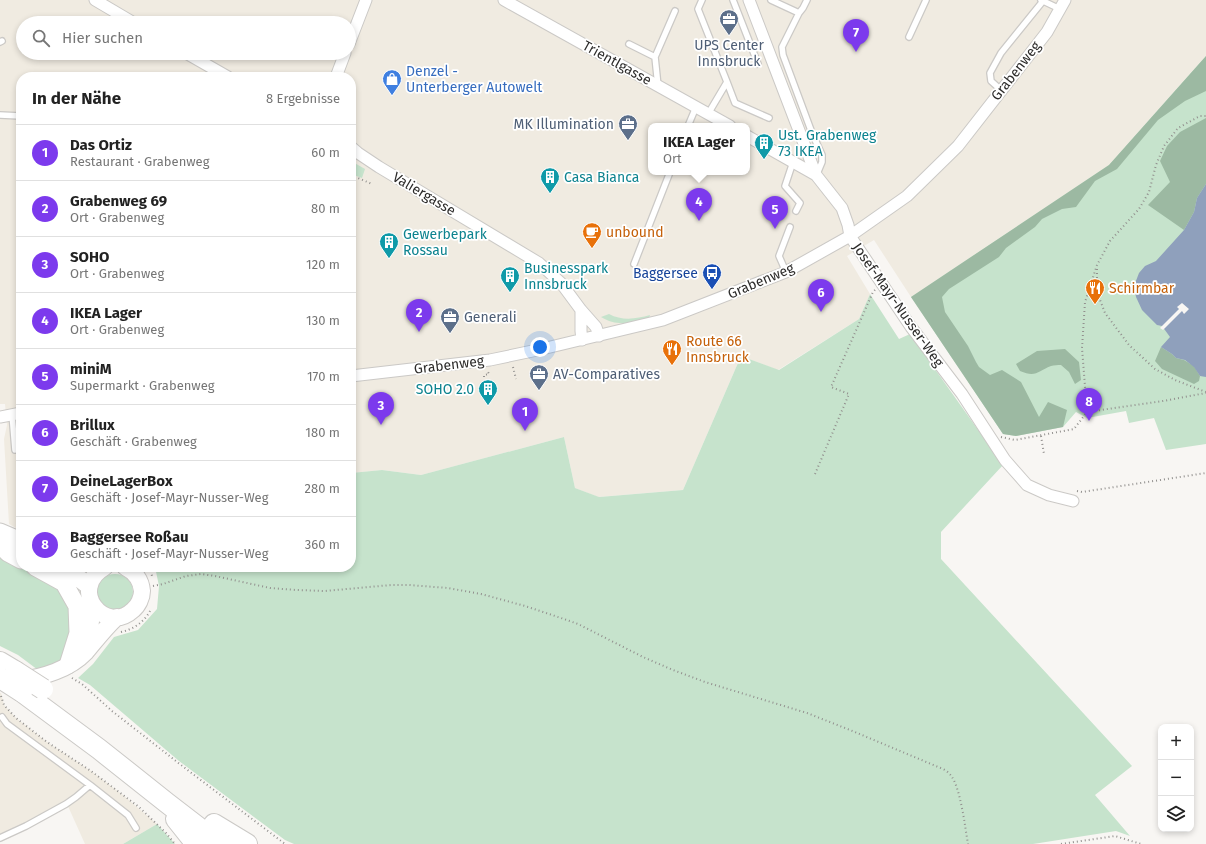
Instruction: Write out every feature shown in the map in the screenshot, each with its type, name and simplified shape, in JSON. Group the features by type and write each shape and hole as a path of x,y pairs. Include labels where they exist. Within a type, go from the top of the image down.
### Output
{"highway":[{"path":"3,677 43,689 150,772 214,824 236,844"},
{"path":"3,677 99,749 220,844"},
{"path":"167,803 178,821 196,844"},
{"path":"214,824 247,844"}],"main road":[{"path":"0,532 16,539"},
{"path":"0,545 8,553 16,557"},
{"path":"44,572 64,583 77,606 78,633 63,668"},
{"path":"71,572 89,586"},
{"path":"63,668 79,650 88,633 92,620 89,586 97,572"},
{"path":"91,603 97,610 112,618 128,614 135,609 141,598 142,594 139,577"},
{"path":"3,677 27,679 63,668 86,652 107,626 117,617"}],"street":[{"path":"95,0 122,16"},
{"path":"356,26 366,0"},
{"name":"Trientlgasse","path":"504,0 724,123"},
{"name":"Josef-Mayr-Nusser-Weg","path":"749,0 816,175 842,208 850,236 911,327 962,394 1005,460 1027,484 1049,495 1074,496"},
{"name":"Grabenweg","path":"356,375 490,360 599,336 663,320 786,272 850,236 907,196 958,146 1047,32 1062,4"},
{"path":"198,60 219,72"},
{"path":"338,72 342,60"},
{"path":"750,138 816,175"},
{"name":"Valiergasse","path":"356,151 539,263 561,283 596,327 599,336"},
{"path":"581,310 582,340"},
{"path":"0,411 16,414"},
{"path":"0,417 16,414"}],"lane":[{"path":"702,0 698,9 735,104 769,118"},
{"path":"733,0 758,64"},
{"path":"771,0 799,13"},
{"path":"807,0 782,47 783,55 812,133 822,155 822,162 816,175"},
{"path":"909,37 926,0"},
{"path":"1001,90 991,81 990,73 1001,53 1042,0 1062,4"},
{"path":"658,86 655,57 674,11"},
{"path":"629,44 655,57"},
{"path":"708,114 727,82"},
{"path":"689,123 696,107"},
{"path":"0,115 16,116"},
{"path":"793,161 785,186 800,203 796,211"},
{"path":"634,264 669,175"},
{"path":"786,272 779,256 790,227"},
{"path":"15,450 16,432"},
{"path":"2,717 7,724 128,815 136,828"},
{"path":"0,838 26,826 66,804 90,785"}],"path":[{"path":"999,436 1015,440 1074,429 1087,412 1082,348 1084,302 1097,265 1110,241 1138,209 1149,192 1156,165 1164,146 1178,128 1200,116 1206,116"},
{"path":"356,177 372,184"},
{"path":"1097,265 1097,292 1105,313 1129,345 1155,369 1175,380 1206,392"},
{"path":"815,474 849,394 831,387 873,292 883,285"},
{"path":"513,367 516,379"},
{"path":"484,377 484,375 489,374 488,372"},
{"path":"1087,412 1163,401 1206,392"},
{"path":"1041,436 1044,454"},
{"path":"1074,496 1082,492 1206,473"},
{"path":"139,577 155,586 186,576 201,574 270,588 296,590 325,591 391,585 431,586 481,594 537,610 578,624 643,657 684,674 728,690 807,713 943,769 951,776 956,784 968,844"},
{"path":"63,668 112,711 181,766 286,844"},
{"path":"3,677 4,705 16,718 47,742 91,771 139,807 175,844"},
{"path":"1061,844 1115,836 1141,844"}],"shaded area":[{"path":"0,0 1206,0 1206,56 1109,165 911,297 874,240 847,256 870,294 859,319 778,370 741,356 683,490 598,497 575,488 564,437 421,475 382,470 356,473 356,72 16,72 16,528 9,524 4,439 7,425 5,404 0,404"},
{"path":"0,693 4,705 16,718 47,742 91,771 123,795 157,824 123,844 85,844 67,804 0,838"}],"green space":[{"path":"1206,56 1206,444 1166,450 1154,418 1129,423 1126,411 1087,418 1076,412 1063,427 1016,436 1003,434 911,297 1109,165"},
{"path":"1206,56 1206,91 1185,101 1158,120 1117,169 1095,181 1076,207 1062,209 1042,219 1035,227 1006,248 999,257 949,289 942,297 945,312 968,346 979,367 990,375 1002,370 1021,382 1039,417 1048,402 1067,410 1063,427 1016,436 1003,434 911,297 1109,165"},
{"path":"1206,118 1206,184 1197,198 1194,212 1184,230 1148,205 1170,182 1160,161 1167,146 1180,132"},
{"path":"356,164 365,169 362,178 356,176"},
{"path":"870,294 899,339 910,334 1003,465 941,532 941,559 1132,766 1095,795 1130,836 1116,831 1033,844 294,844 285,840 179,761 90,685 78,678 93,664 114,637 138,630 157,609 159,586 156,572 356,572 356,473 382,470 421,475 564,437 575,488 599,497 683,490 741,356 779,370 859,319"},
{"path":"609,314 619,318 629,319 650,315 649,318 643,320 631,323 619,323 601,317"},
{"path":"1161,347 1176,358 1184,360 1194,366 1200,376 1199,381 1194,384 1162,369 1155,361"},
{"path":"1065,349 1079,362 1081,380 1075,384 1069,372 1061,365 1051,366 1037,373 1030,374 1020,371 1016,364 1037,351"},
{"path":"0,544 16,562 16,572 57,572 73,582 79,592 81,603 72,653 56,663 38,670 18,655 0,646"},
{"path":"119,574 128,579 132,585 132,599 128,605 119,610 111,610 102,605 98,599 97,588 102,579 108,575"},
{"path":"157,824 175,844 123,844"}],"water":[{"path":"1206,184 1206,377 1200,376 1194,367 1185,360 1176,358 1161,347 1170,337 1162,326 1157,325 1142,310 1136,297 1134,286 1139,273 1145,266 1156,261 1184,230 1194,212 1197,198"}],"pier":[{"path":"1182,303 1189,309 1184,314 1182,311 1163,330 1160,328 1179,309 1177,307"}],"place":[{"name":"UPS Center Innsbruck","path":"729,36"},
{"name":"DeineLagerBox","path":"856,52"},
{"name":"Denzel - Unterberger Autowelt","path":"392,96"},
{"name":"MK Illumination","path":"628,141"},
{"name":"Ust. Grabenweg 73 IKEA","path":"764,160"},
{"name":"Casa Bianca","path":"550,194"},
{"name":"IKEA Lager","path":"699,221"},
{"name":"miniM","path":"775,229"},
{"name":"unbound","path":"592,249"},
{"name":"Gewerbepark Rossau","path":"389,259"},
{"name":"Baggersee","path":"712,290"},
{"name":"Businesspark Innsbruck","path":"510,293"},
{"name":"Schirmbar","path":"1095,305"},
{"name":"Brillux","path":"821,312"},
{"name":"Grabenweg 69","path":"419,332"},
{"name":"Generali","path":"450,334"},
{"name":"Route 66 Innsbruck","path":"672,366"},
{"name":"AV-Comparatives","path":"539,391"},
{"name":"SOHO 2.0","path":"488,406"},
{"name":"Baggersee Roßau","path":"1089,421"},
{"name":"SOHO","path":"381,425"},
{"name":"Das Ortiz","path":"525,431"}]}
